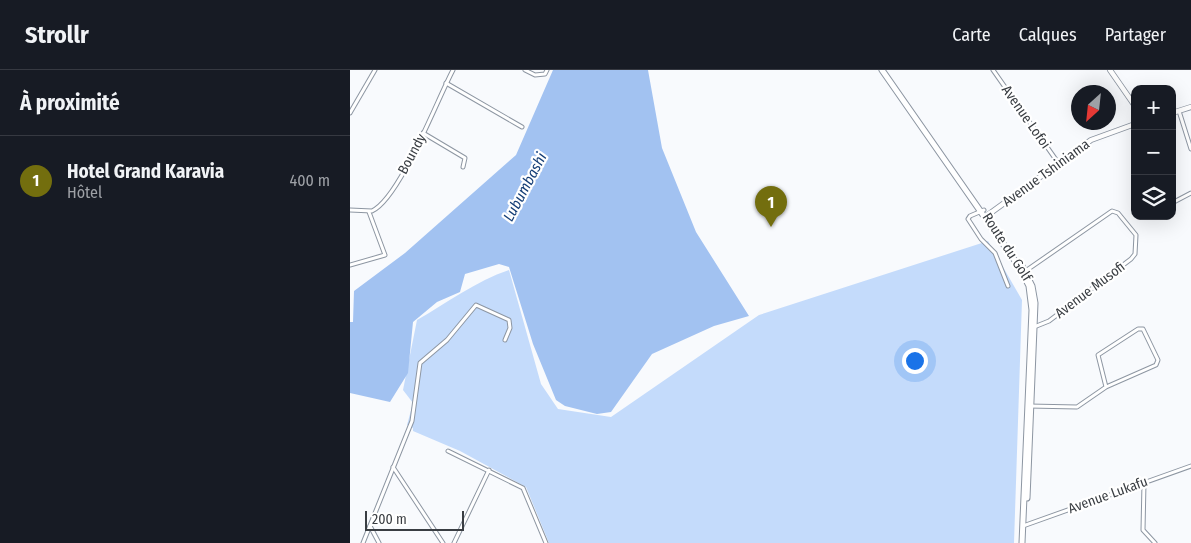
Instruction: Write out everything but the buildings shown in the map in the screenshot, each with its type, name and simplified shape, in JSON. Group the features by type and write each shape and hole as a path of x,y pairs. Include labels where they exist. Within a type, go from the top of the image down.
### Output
{"main road":[{"path":"882,70 982,210"},
{"name":"Route du Golf","path":"887,70 1024,272 1035,298 1024,543"}],"street":[{"path":"350,113 375,70"},
{"name":"Boundy","path":"369,212 380,206 393,188 454,70"},
{"path":"525,70 535,76 544,74 547,70"},
{"name":"Avenue Lofoi","path":"993,70 1059,164"},
{"path":"1110,70 1131,100"},
{"path":"446,83 522,127"},
{"path":"1176,111 1191,106"},
{"path":"1179,110 1191,149"},
{"name":"Avenue Tshiniama","path":"986,216 1096,138 1131,125"},
{"path":"423,133 465,158 463,167"},
{"path":"1176,201 1191,193"},
{"path":"350,210 369,212 385,255 350,265"},
{"path":"982,210 968,219 981,239 996,253 1008,286"},
{"name":"Avenue Musofi","path":"1024,272 1112,211 1118,213 1136,235 1135,254 1131,259 1049,321 1033,327"},
{"path":"363,543 412,420 418,367 423,359 441,346 476,306 508,320 510,328 505,340"},
{"path":"1030,406 1074,408 1106,387 1156,365 1158,360 1144,330 1138,328 1098,354 1106,387"},
{"path":"448,451 524,489 546,543"},
{"name":"Avenue Lukafu","path":"1024,526 1191,466"},
{"path":"393,467 443,543"},
{"path":"454,543 489,470"},
{"path":"1144,483 1143,530 1156,543"},
{"path":"370,526 379,543"}],"shaded area":[{"path":"988,241 1022,300 1014,543 549,543 526,487 460,451 413,431 413,428 407,425 413,403 403,390 417,320 473,286 509,270 541,384 558,409 611,417 759,315"}],"water":[{"name":"Lubumbashi","path":"553,70 648,70 662,148 696,232 749,316 714,326 652,354 611,412 597,414 565,406 556,400 533,344 509,267 499,264 465,274 460,292 437,302 413,322 408,373 390,402 350,393 350,322 353,322 354,291 405,253 516,155"}],"place":[{"name":"Hotel Grand Karavia","path":"771,227"}]}
